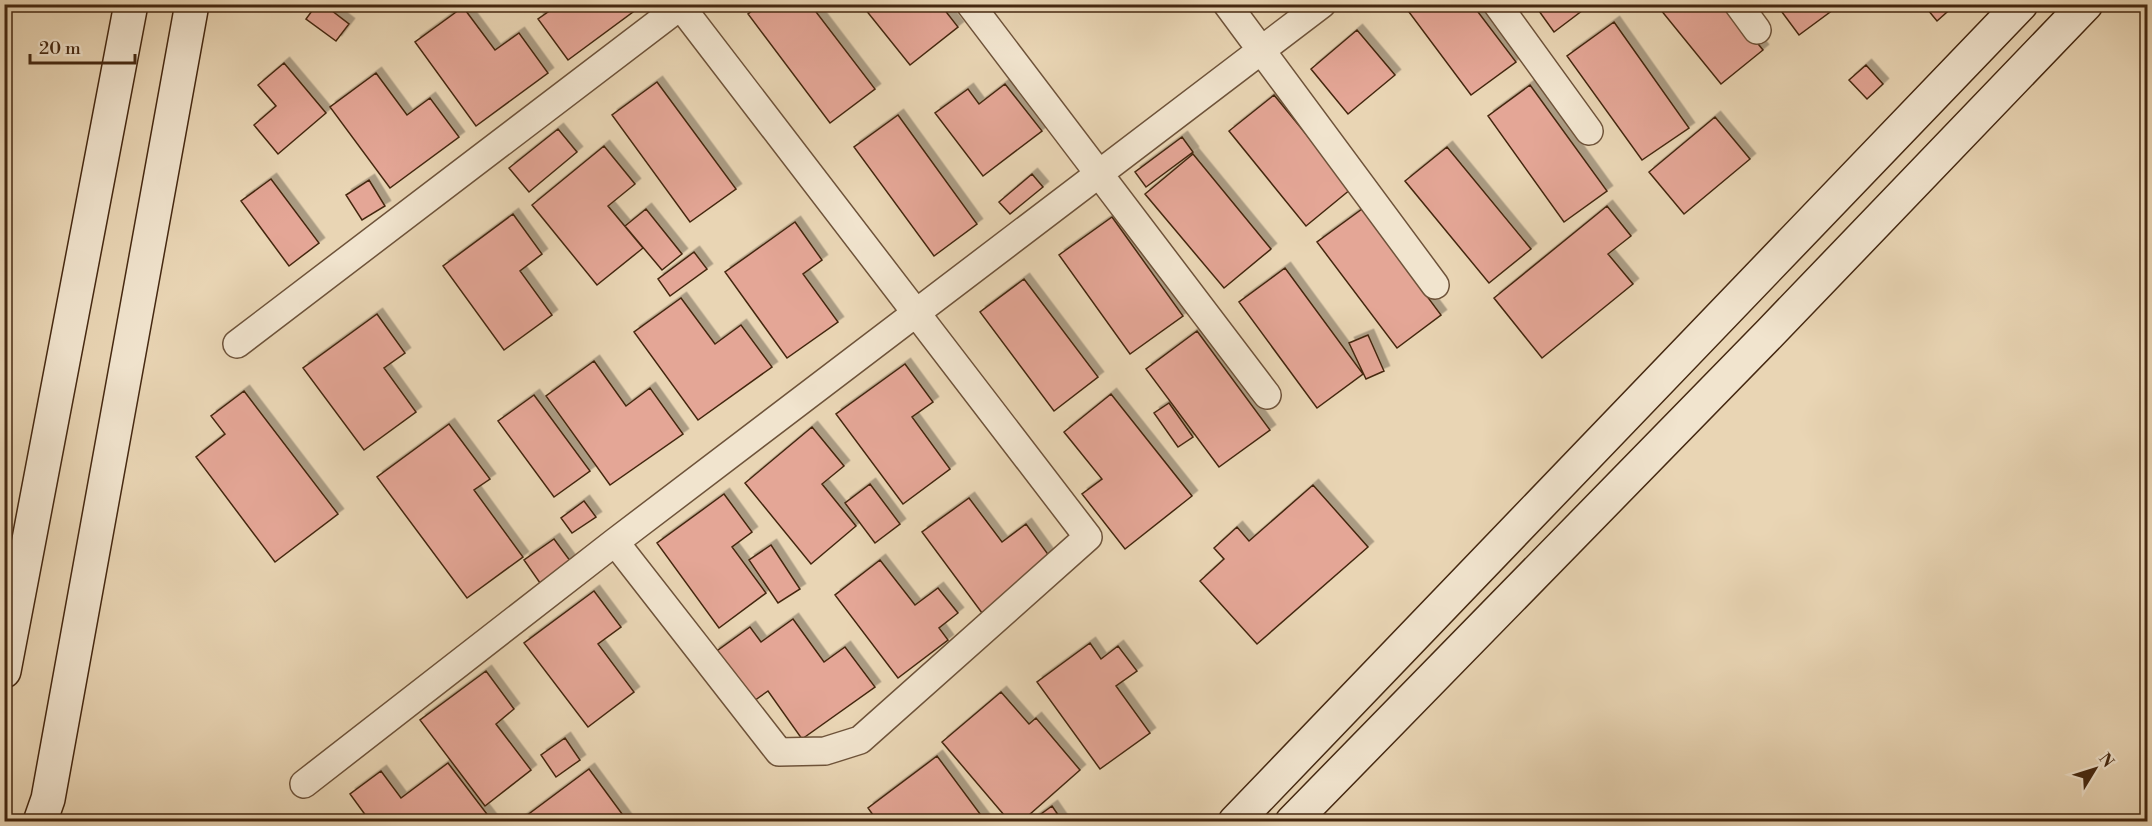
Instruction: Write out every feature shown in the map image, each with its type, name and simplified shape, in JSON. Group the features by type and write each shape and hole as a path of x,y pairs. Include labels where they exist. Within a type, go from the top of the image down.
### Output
{"street":[{"path":"4,671 131,4"},
{"path":"48,814 192,4"},
{"path":"970,4 1267,395"},
{"path":"1227,4 1435,285"},
{"path":"304,784 615,542 1322,4"},
{"path":"1497,4 1589,131"},
{"path":"1738,4 1757,30"},
{"path":"1235,822 2021,4"},
{"path":"1292,822 1770,333 2086,4"},
{"path":"237,344 681,5 1088,537 860,740 825,752 779,752 615,542"}],"building":[{"path":"317,4 323,4 349,24 336,41 306,19"},
{"path":"553,4 634,4 637,9 568,60 538,19 555,7"},
{"path":"761,4 810,4 875,89 830,123 748,14"},
{"path":"861,4 940,4 958,27 910,65"},
{"path":"1403,4 1472,4 1516,62 1471,95"},
{"path":"1534,4 1591,4 1554,32"},
{"path":"1656,4 1726,4 1763,50 1721,84"},
{"path":"1776,4 1841,4 1799,35"},
{"path":"1923,4 1956,4 1937,21"},
{"path":"463,7 495,50 519,33 548,73 476,126 415,42"},
{"path":"1614,22 1689,128 1642,160 1567,56"},
{"path":"1357,30 1395,75 1348,114 1311,69"},
{"path":"284,63 326,113 278,154 254,125 276,106 258,85"},
{"path":"1866,65 1883,84 1867,99 1849,80"},
{"path":"376,73 407,115 430,98 459,137 390,188 330,107"},
{"path":"657,82 736,189 690,222 612,115"},
{"path":"1005,84 1042,131 983,176 935,113 968,89 979,104"},
{"path":"1530,85 1607,191 1564,222 1488,116"},
{"path":"1274,95 1351,189 1306,226 1229,131"},
{"path":"898,115 977,224 934,256 854,147"},
{"path":"1715,117 1750,159 1684,214 1649,172"},
{"path":"558,129 577,152 529,192 509,168"},
{"path":"1182,137 1193,152 1146,187 1135,172"},
{"path":"604,146 635,184 608,206 643,248 597,285 532,205"},
{"path":"1447,147 1531,249 1489,283 1405,181"},
{"path":"1193,154 1271,249 1224,288 1145,194"},
{"path":"1032,174 1043,187 1010,214 999,202"},
{"path":"271,179 319,243 289,266 241,201"},
{"path":"369,180 385,206 362,220 346,195"},
{"path":"1607,206 1631,236 1608,254 1633,284 1542,358 1494,298"},
{"path":"646,209 682,254 662,270 625,226"},
{"path":"1362,209 1441,315 1397,348 1317,242"},
{"path":"513,214 542,254 520,271 552,315 504,350 443,266"},
{"path":"1112,217 1183,316 1130,354 1059,255"},
{"path":"795,222 822,260 803,274 838,322 787,358 725,272"},
{"path":"694,252 707,269 670,296 658,279"},
{"path":"1285,268 1363,374 1317,408 1239,302"},
{"path":"1024,279 1098,377 1054,411 980,312"},
{"path":"681,298 715,344 741,325 772,367 698,420 634,332"},
{"path":"377,314 405,353 384,368 416,412 364,450 303,368"},
{"path":"1197,331 1270,430 1219,467 1146,369"},
{"path":"1368,335 1384,371 1366,379 1349,343"},
{"path":"594,361 626,406 650,388 683,434 610,485 546,396"},
{"path":"905,364 933,402 912,417 950,469 903,504 836,414"},
{"path":"244,391 338,514 275,562 196,457 225,434 211,416"},
{"path":"1111,394 1192,496 1125,549 1082,494 1102,479 1064,432"},
{"path":"534,395 590,471 554,497 498,421"},
{"path":"1169,403 1193,437 1178,447 1154,413"},
{"path":"449,424 490,479 474,490 523,557 467,598 377,477"},
{"path":"812,427 844,466 822,484 856,526 811,564 745,483"},
{"path":"870,484 900,524 875,543 845,503"},
{"path":"1313,485 1368,547 1257,644 1200,581 1224,559 1214,548 1237,527 1249,541"},
{"path":"724,494 752,532 732,547 766,593 719,628 657,543"},
{"path":"969,498 1002,542 1026,524 1055,564 985,617 922,532"},
{"path":"584,501 596,517 572,533 561,518"},
{"path":"554,539 571,562 540,583 524,560"},
{"path":"771,545 800,589 778,603 749,560"},
{"path":"880,560 915,605 938,588 958,613 939,628 948,640 898,678 835,595"},
{"path":"594,591 621,627 598,644 634,692 588,727 524,643"},
{"path":"793,619 824,662 845,647 875,687 802,739 768,691 751,703 714,653 750,627 761,642"},
{"path":"1090,643 1101,659 1118,646 1137,671 1116,686 1150,733 1100,769 1037,682"},
{"path":"486,671 514,709 496,724 531,770 485,806 420,720"},
{"path":"1001,692 1029,724 1036,718 1080,770 1021,822 1010,822 942,742"},
{"path":"565,738 580,760 556,777 541,755"},
{"path":"937,756 986,822 878,822 868,808"},
{"path":"448,763 493,822 367,822 369,820 350,794 381,771 401,798"},
{"path":"589,769 628,822 518,822"},
{"path":"1052,806 1063,822 1030,822"}]}
